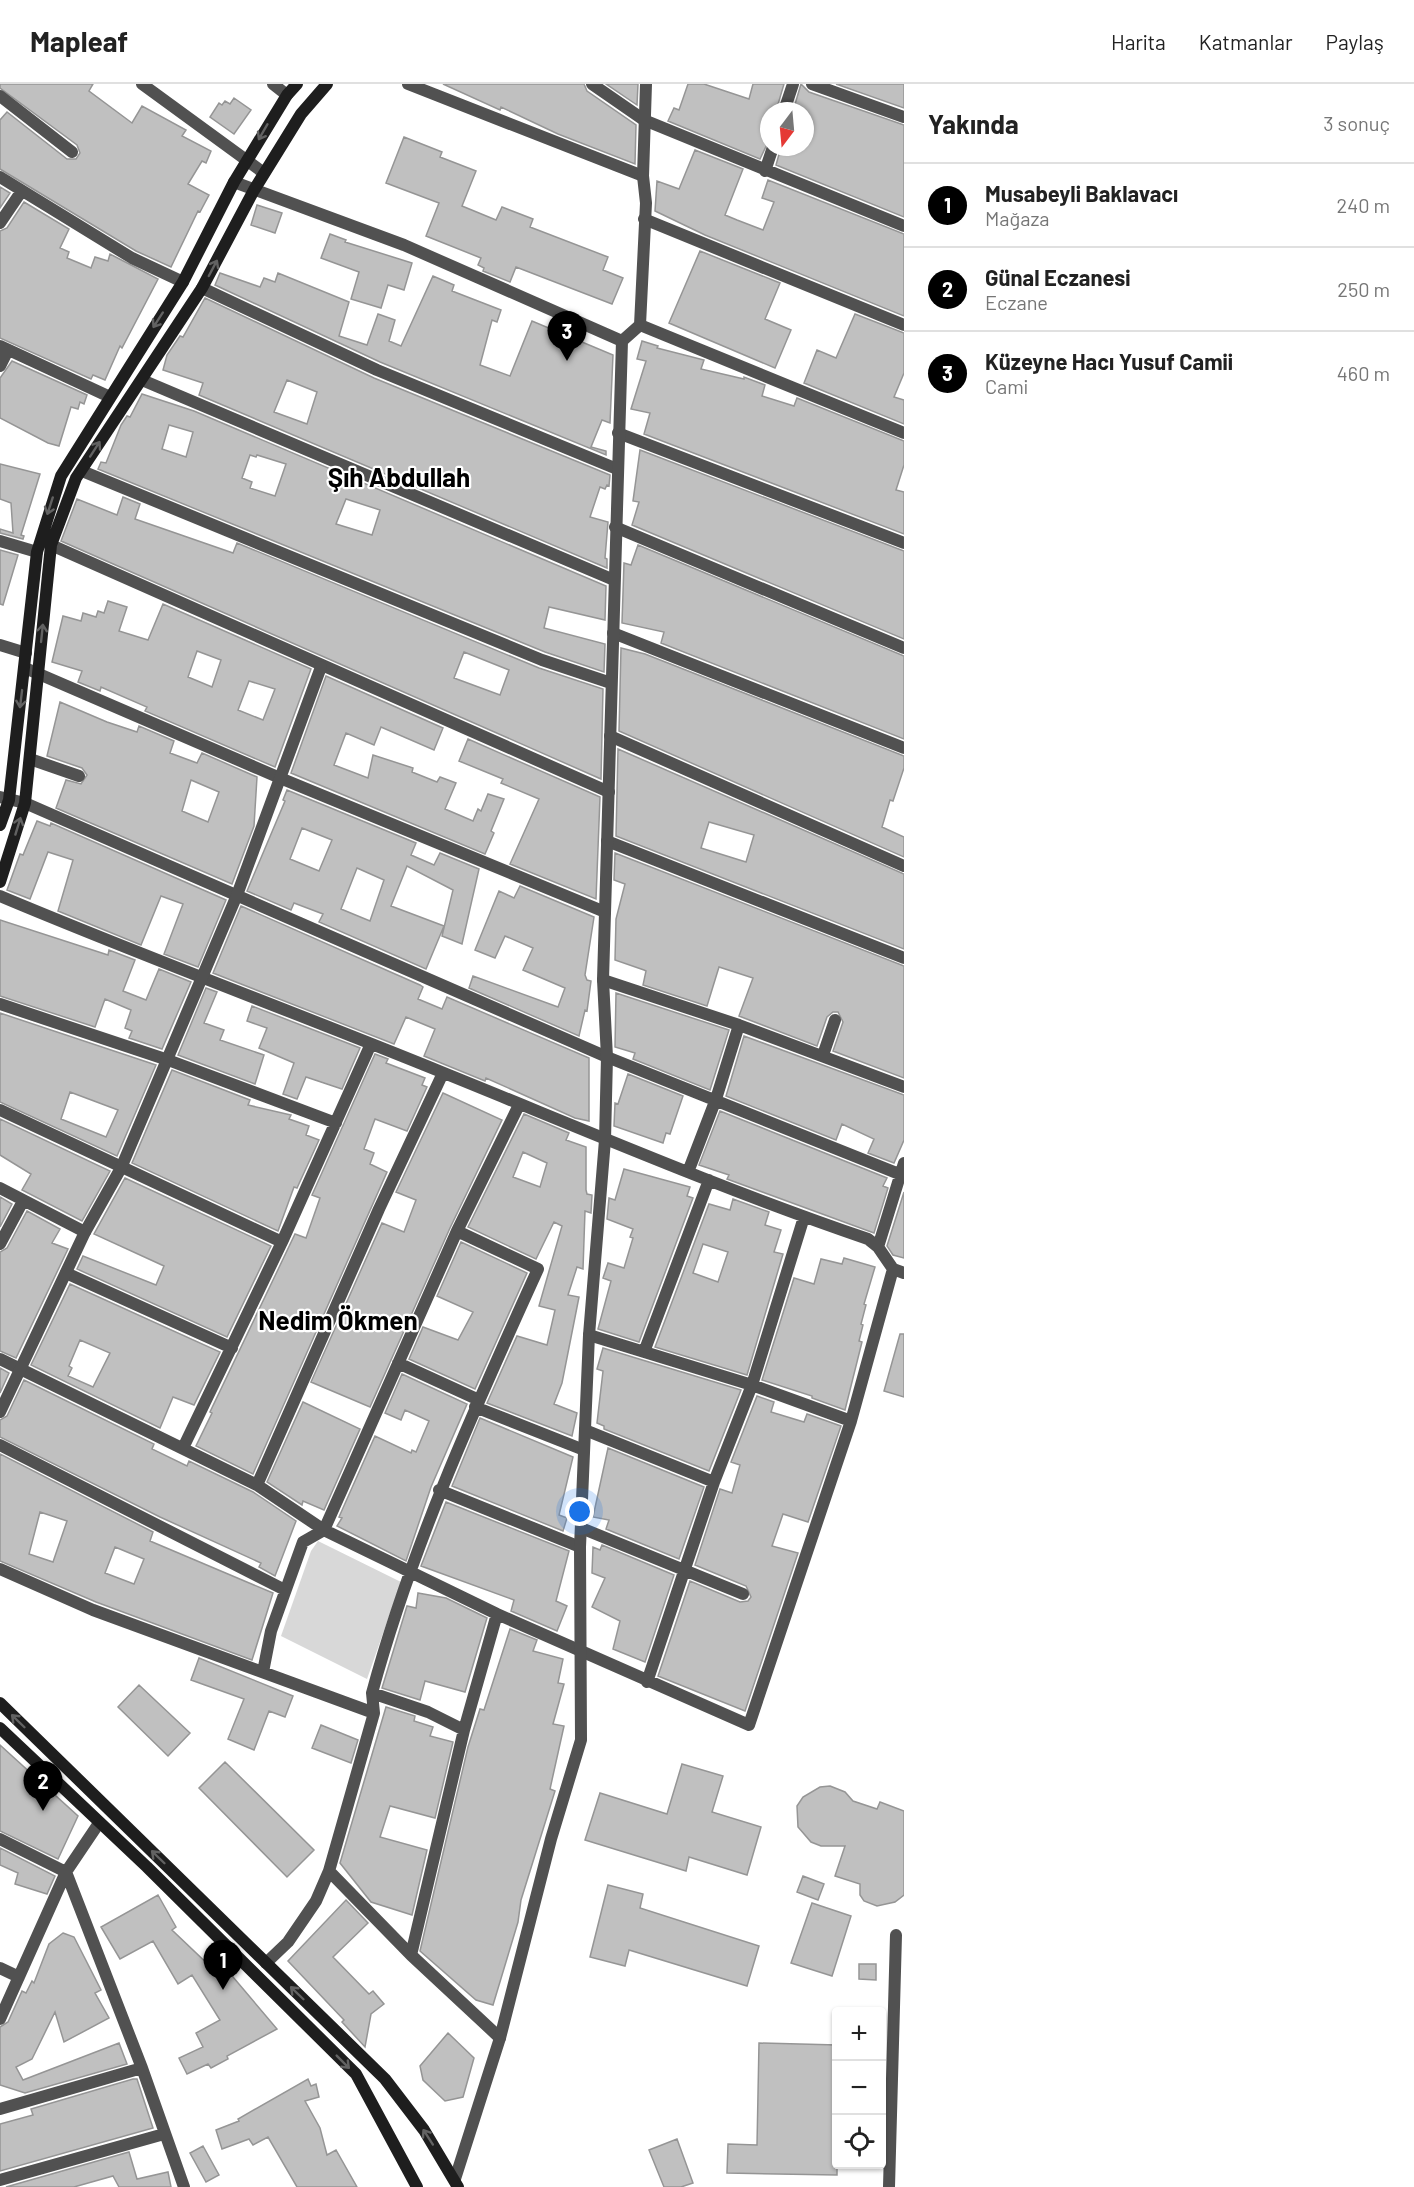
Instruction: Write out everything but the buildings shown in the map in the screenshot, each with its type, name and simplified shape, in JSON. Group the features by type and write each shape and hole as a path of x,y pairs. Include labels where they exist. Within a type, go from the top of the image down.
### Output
{"main road":[{"path":"0,882 25,803 30,759 31,670 26,652 37,552 61,476 183,282 234,182 286,95 297,84"},
{"path":"0,825 31,670 51,545 76,478 202,288 254,190 301,114 327,84"},
{"path":"0,1703 385,2079 424,2130 456,2183"},
{"path":"0,1728 147,1867 356,2074 417,2187"}],"street":[{"path":"142,84 264,173"},
{"path":"273,84 286,95"},
{"path":"408,84 643,176"},
{"path":"592,84 644,120 904,226"},
{"path":"456,2183 500,2038 549,1850 581,1740 580,1547 589,1335 604,1140 607,1057 603,980 618,433 622,341 640,325 646,203 643,176 646,84"},
{"path":"787,102 793,84"},
{"path":"812,84 904,117"},
{"path":"0,96 72,152"},
{"path":"765,171 770,156"},
{"path":"0,177 21,192 132,258 183,282"},
{"path":"234,182 326,214 404,245 622,341"},
{"path":"0,223 21,192"},
{"path":"644,219 904,325"},
{"path":"202,288 377,370 617,469"},
{"path":"640,325 904,433"},
{"path":"0,366 4,348 110,397"},
{"path":"142,380 614,580"},
{"path":"618,433 904,543"},
{"path":"82,471 542,660 611,683"},
{"path":"615,527 904,648"},
{"path":"0,541 37,552"},
{"path":"51,545 321,667 609,792"},
{"path":"613,633 904,748"},
{"path":"0,645 26,652"},
{"path":"0,1412 85,1232 122,1168 237,895 321,667"},
{"path":"31,670 280,778 605,912"},
{"path":"610,736 904,866"},
{"path":"30,759 79,776"},
{"path":"4,798 25,803 607,1057 903,1171 878,1247"},
{"path":"607,841 904,958"},
{"path":"0,896 201,979 370,1046 443,1072 604,1140 804,1217 868,1239 899,1271 749,1725 497,1614 324,1530 257,1485 0,1359"},
{"path":"603,980 739,1025 904,1087"},
{"path":"0,1004 168,1060 336,1123"},
{"path":"823,1055 835,1020"},
{"path":"688,1172 716,1099 739,1025"},
{"path":"183,1448 282,1242 370,1046"},
{"path":"257,1485 379,1209 443,1072"},
{"path":"263,1672 271,1631 303,1542 324,1530 457,1231 519,1105"},
{"path":"0,1110 282,1242"},
{"path":"644,1352 709,1180"},
{"path":"0,1188 85,1232"},
{"path":"0,1244 23,1201"},
{"path":"647,1682 714,1482 752,1385 804,1217"},
{"path":"266,1963 288,1942 316,1901 328,1871 374,1713 372,1693 408,1571 439,1490 538,1269 457,1231"},
{"path":"66,1273 232,1348"},
{"path":"589,1335 752,1385 851,1421"},
{"path":"398,1363 477,1403 584,1450"},
{"path":"585,1430 714,1482"},
{"path":"0,1445 285,1590"},
{"path":"439,1490 580,1547"},
{"path":"581,1528 743,1594"},
{"path":"0,1569 93,1610 374,1713"},
{"path":"411,1955 464,1730 497,1614"},
{"path":"372,1693 428,1712 464,1730"},
{"path":"0,2019 66,1872 99,1823"},
{"path":"0,1839 66,1872 142,2068 184,2187"},
{"path":"328,1871 411,1955 500,2038"},
{"path":"889,2187 896,1935"},
{"path":"0,1968 20,1977"},
{"path":"0,2109 142,2068"},
{"path":"0,2180 164,2134"}],"shaded area":[{"path":"318,1541 401,1582 367,1679 281,1636 311,1551"}],"place":[{"name":"Küzeyne Hacı Yusuf Camii","path":"567,361"},
{"name":"Günal Eczanesi","path":"43,1811"},
{"name":"Musabeyli Baklavacı","path":"223,1990"}],"district":[{"name":"Şıh Abdullah","path":"399,478"},
{"name":"Nedim Ökmen","path":"338,1321"}]}
